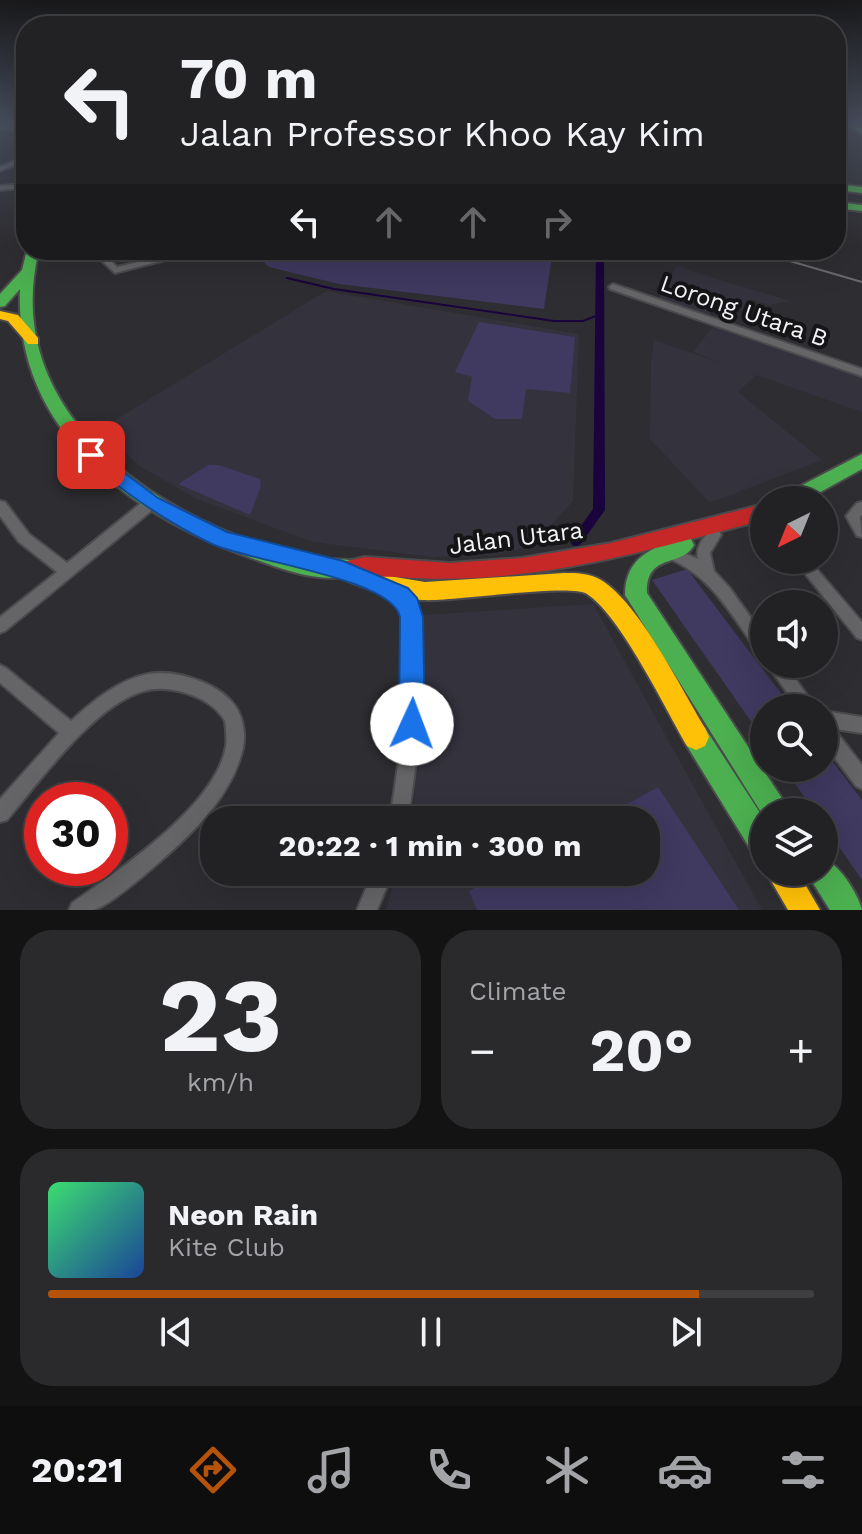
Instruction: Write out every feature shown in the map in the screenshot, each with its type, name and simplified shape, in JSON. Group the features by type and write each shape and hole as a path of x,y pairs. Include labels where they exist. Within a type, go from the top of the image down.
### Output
{"main road":[{"name":"Jalan Utara","path":"30,260 26,273 33,341 47,393 70,431 117,479 151,503 222,539 343,570 362,566 463,572 539,564 750,515"},
{"path":"0,303 13,292 26,273"},
{"path":"0,315 13,318 33,341"},
{"path":"816,486 862,461"},
{"path":"750,518 714,535 648,558 637,570 636,595 750,774"},
{"path":"343,570 359,579 388,587 469,591 575,580 591,584 614,606 750,823"},
{"path":"755,782 764,798"},
{"path":"755,782 767,798"},
{"path":"790,886 805,910"},
{"path":"819,886 835,910"},
{"path":"831,886 848,910"}],"street":[{"path":"105,260 115,270 157,260"},
{"name":"Lorong Utara B","path":"613,287 862,373"},
{"path":"0,626 151,503"},
{"path":"0,506 24,538 65,570"},
{"path":"861,531 853,516 862,507"},
{"path":"709,575 703,552 714,535"},
{"path":"665,552 687,558 709,575 750,630"},
{"path":"813,574 862,633"},
{"path":"388,587 409,605 414,659 412,724 401,806"},
{"path":"0,673 71,732"},
{"path":"0,813 71,732 118,694 159,680 191,685 220,703 233,718 234,748 209,798 176,833 79,910"},
{"path":"838,721 862,725"},
{"path":"838,748 862,780"},
{"path":"367,910 377,886"}],"shaded area":[{"path":"551,260 544,309 339,284 269,267 263,261"},
{"path":"677,265 791,301 770,305 750,299 743,308 718,299 709,315 659,298"},
{"path":"326,291 579,334 573,501 532,546 493,555 431,557 312,542 195,498 138,465 99,430"},
{"path":"479,322 575,337 570,393 526,389 522,419 495,419 468,401 472,377 455,372"},
{"path":"714,325 862,377 862,412 756,375 738,392 822,460 710,503 650,439 654,340 727,365 693,352"},
{"path":"208,465 219,465 260,479 261,486 250,515 178,484"},
{"path":"687,569 750,652 750,678 769,678 781,694 750,694 750,720 652,580"},
{"path":"593,604 762,910 386,910 393,886 660,886 660,806 414,806 424,615"},
{"path":"838,768 862,800 862,880 838,845 838,798 805,798 794,782 838,782"},
{"path":"658,787 739,910 477,910 469,891 478,886 660,886 660,806 624,806"}],"waterway":[{"path":"576,541 599,510 600,260"},
{"path":"287,278 334,289 554,321 583,321 598,315"}],"tram line":[{"path":"786,260 862,282"}],"traffic: fast":[{"path":"846,188 862,190"},
{"path":"846,206 862,208"},
{"path":"31,260 26,298 28,322 44,384 63,418 86,448 113,475 177,518 213,535 299,564 350,568"},
{"path":"0,303 26,273"},
{"path":"816,486 862,461"},
{"path":"684,545 656,556 642,567 636,595 768,798"},
{"path":"696,737 750,823"},
{"path":"831,886 848,910"}],"traffic: slow":[{"path":"0,315 13,318 33,341"},
{"path":"343,570 383,584 425,591 564,582 593,586 635,635 696,737"},
{"path":"790,886 805,910"}],"traffic: jam":[{"path":"350,568 365,566 450,572 522,567 611,551 750,516"}],"route":[{"path":"91,455 117,479 151,503 222,539 284,558 343,570 401,595 409,605 412,617 412,724"}]}
